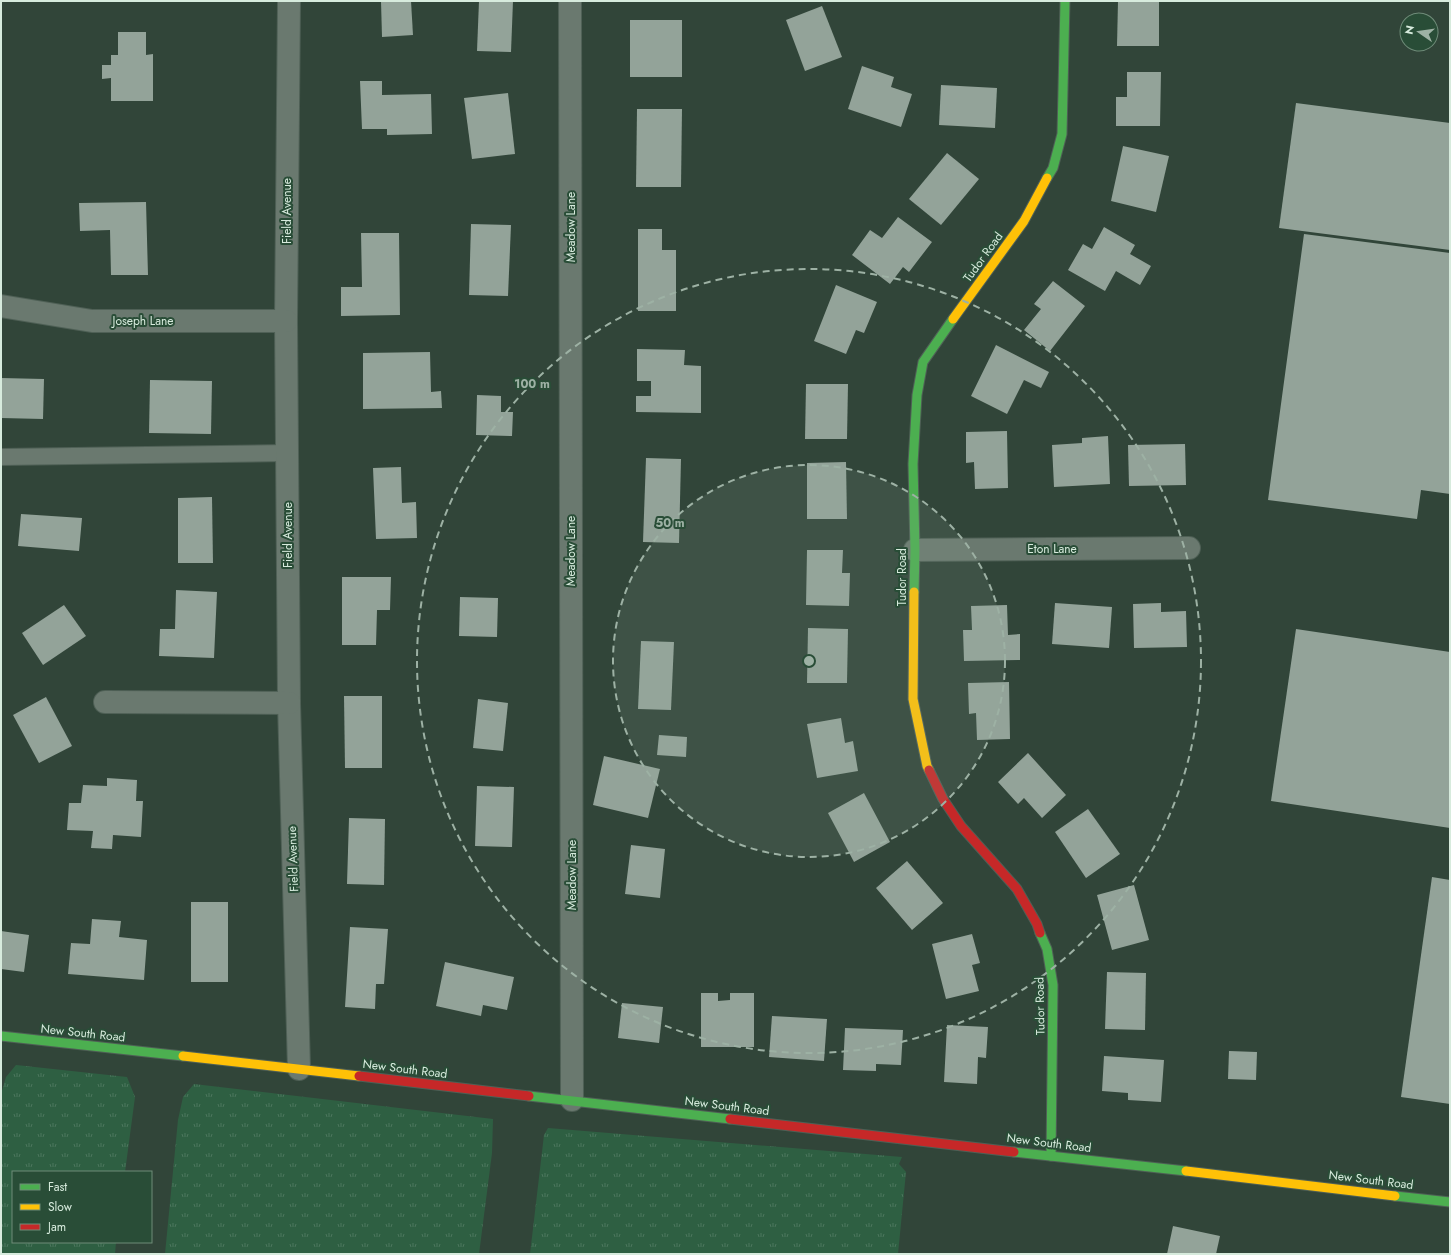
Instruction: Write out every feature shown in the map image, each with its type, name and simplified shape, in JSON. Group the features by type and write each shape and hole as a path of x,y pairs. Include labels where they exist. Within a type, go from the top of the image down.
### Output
{"street":[{"name":"Field Avenue","path":"289,1 286,321 289,703 298,1069"},
{"name":"Meadow Lane","path":"570,1 572,1100"},
{"name":"Tudor Road","path":"1051,1156 1053,985 1047,949 1037,924 1017,889 961,826 943,799 927,766 914,699 915,550 913,464 917,395 922,362 1024,221 1054,168 1062,134 1065,1"},
{"name":"Joseph Lane","path":"1,306 92,321 286,321"},
{"name":"Eton Lane","path":"915,550 1189,548"},
{"path":"105,702 289,703"},
{"name":"New South Road","path":"1,1036 572,1100 1450,1202"}],"lane":[{"path":"1,457 287,453"}],"green space":[{"path":"16,1065 127,1077 135,1097 125,1171 12,1171 12,1243 116,1243 115,1254 1,1254 1,1094 6,1077"},
{"path":"194,1084 493,1119 492,1153 479,1254 165,1254 178,1120 183,1097"},
{"path":"548,1128 902,1157 899,1164 906,1172 898,1254 530,1254 544,1135"}],"building":[{"path":"381,1 411,1 413,35 382,37"},
{"path":"479,1 513,1 511,52 477,51"},
{"path":"1118,1 1159,1 1159,46 1117,46"},
{"path":"822,6 842,57 805,71 786,20"},
{"path":"630,20 682,20 682,77 630,77"},
{"path":"118,32 146,32 146,55 153,54 153,101 111,101 111,78 102,79 102,65 111,65 111,55 118,55"},
{"path":"862,66 894,77 891,87 912,94 901,127 848,109"},
{"path":"1127,72 1161,72 1160,126 1116,126 1116,97 1127,97"},
{"path":"360,81 382,81 382,95 431,94 432,134 387,135 387,129 362,129"},
{"path":"941,85 997,88 995,128 939,125"},
{"path":"508,93 515,154 472,159 464,98"},
{"path":"1296,103 1450,123 1450,250 1279,228"},
{"path":"637,109 682,109 681,187 636,187"},
{"path":"1123,146 1169,156 1156,212 1111,201"},
{"path":"947,153 979,179 941,225 909,199"},
{"path":"146,202 148,275 111,275 110,230 80,231 79,203"},
{"path":"898,217 932,242 909,272 903,267 890,284 852,255 870,230 882,238"},
{"path":"471,224 511,225 508,296 469,295"},
{"path":"1104,227 1135,245 1130,254 1151,266 1140,285 1116,271 1105,291 1068,270 1083,244 1092,249"},
{"path":"638,229 662,229 662,250 676,250 676,311 638,311"},
{"path":"361,233 399,233 400,315 341,316 341,287 362,287"},
{"path":"1304,234 1450,253 1450,494 1421,490 1417,519 1268,500"},
{"path":"1053,281 1085,306 1050,351 1024,330 1041,309 1034,304"},
{"path":"836,285 877,302 864,333 856,330 846,354 814,341"},
{"path":"996,345 1049,372 1041,388 1024,380 1007,414 971,396"},
{"path":"637,349 685,350 684,365 701,366 701,413 636,412 636,396 651,396 651,381 637,381"},
{"path":"430,352 431,392 441,391 442,408 363,409 363,353"},
{"path":"1,378 44,379 43,419 1,418"},
{"path":"150,380 212,381 211,434 149,433"},
{"path":"806,384 848,384 847,439 805,439"},
{"path":"477,395 501,396 501,412 513,412 512,436 476,435"},
{"path":"1007,431 1008,488 975,489 974,462 966,463 966,432"},
{"path":"1108,436 1110,484 1054,487 1052,445 1082,443 1082,438"},
{"path":"1185,444 1186,485 1129,486 1128,445"},
{"path":"646,458 681,459 679,543 643,542"},
{"path":"846,462 847,519 807,519 807,463"},
{"path":"401,467 402,503 416,502 417,538 376,539 373,468"},
{"path":"212,497 213,563 178,563 178,498"},
{"path":"21,514 82,518 79,551 18,546"},
{"path":"807,550 843,550 842,573 850,573 849,606 806,605"},
{"path":"342,577 391,577 390,610 377,610 376,645 342,645"},
{"path":"176,590 217,592 214,658 159,656 160,629 175,629"},
{"path":"460,597 498,598 497,637 459,636"},
{"path":"1055,603 1112,607 1109,648 1052,644"},
{"path":"1161,603 1161,612 1186,611 1187,647 1134,648 1133,604"},
{"path":"64,605 86,636 43,665 22,633"},
{"path":"1007,605 1008,635 1020,634 1020,660 964,661 963,630 972,630 971,606"},
{"path":"808,628 848,629 847,683 807,683"},
{"path":"1296,629 1450,652 1450,828 1271,801"},
{"path":"641,641 674,642 671,710 638,709"},
{"path":"1009,682 1010,739 977,740 976,713 969,714 968,683"},
{"path":"344,696 382,696 382,768 345,768"},
{"path":"46,697 72,746 39,763 13,715"},
{"path":"478,699 508,703 503,751 473,748"},
{"path":"841,718 845,743 853,741 858,771 817,778 807,724"},
{"path":"659,735 687,737 686,757 657,755"},
{"path":"1028,753 1066,795 1042,818 1024,798 1018,804 998,782"},
{"path":"604,756 660,769 648,818 593,805"},
{"path":"107,778 137,780 136,801 143,801 141,837 113,835 112,849 91,848 93,831 67,830 69,803 81,803 83,785 107,786"},
{"path":"477,786 514,787 512,847 475,846"},
{"path":"864,793 890,842 854,862 828,813"},
{"path":"1088,809 1120,854 1086,878 1055,832"},
{"path":"349,818 385,819 384,885 347,884"},
{"path":"631,845 665,849 660,898 625,894"},
{"path":"907,861 943,903 912,930 876,888"},
{"path":"1432,877 1450,880 1450,1104 1401,1097"},
{"path":"1134,885 1149,940 1112,950 1097,895"},
{"path":"191,902 228,902 228,982 191,982"},
{"path":"92,919 121,921 119,937 147,940 144,980 68,974 71,943 90,944"},
{"path":"350,927 388,929 384,984 376,984 375,1009 345,1007"},
{"path":"1,931 29,935 24,972 1,969"},
{"path":"972,934 980,963 972,965 979,991 946,999 932,944"},
{"path":"445,962 514,977 507,1010 483,1005 481,1016 436,1006"},
{"path":"1107,972 1146,973 1145,1030 1105,1029"},
{"path":"701,993 718,993 718,1001 730,1000 730,993 754,993 754,1047 701,1047"},
{"path":"622,1003 663,1007 659,1043 618,1038"},
{"path":"772,1016 827,1019 824,1061 769,1057"},
{"path":"947,1025 988,1027 986,1058 978,1057 977,1084 944,1082"},
{"path":"845,1028 903,1030 901,1065 876,1064 876,1071 843,1070"},
{"path":"1229,1051 1257,1052 1256,1080 1228,1079"},
{"path":"1104,1056 1164,1060 1161,1102 1128,1100 1128,1093 1102,1091"},
{"path":"1173,1226 1220,1236 1216,1254 1167,1254"}],"traffic: fast":[{"path":"1047,178 1053,168 1062,134 1065,1"},
{"path":"914,592 915,550 913,464 917,395 923,362 953,319"},
{"path":"1040,933 1047,949 1053,985 1051,1156"},
{"path":"1,1036 183,1056"},
{"path":"529,1096 730,1119"},
{"path":"1014,1152 1186,1171"},
{"path":"1395,1196 1450,1202"}],"traffic: slow":[{"path":"953,319 1024,221 1047,178"},
{"path":"914,592 913,699 929,770"},
{"path":"183,1056 359,1076"},
{"path":"1186,1171 1395,1196"}],"traffic: jam":[{"path":"929,770 943,799 961,826 1017,889 1037,924 1040,933"},
{"path":"359,1076 529,1096"},
{"path":"730,1119 1014,1152"}]}
